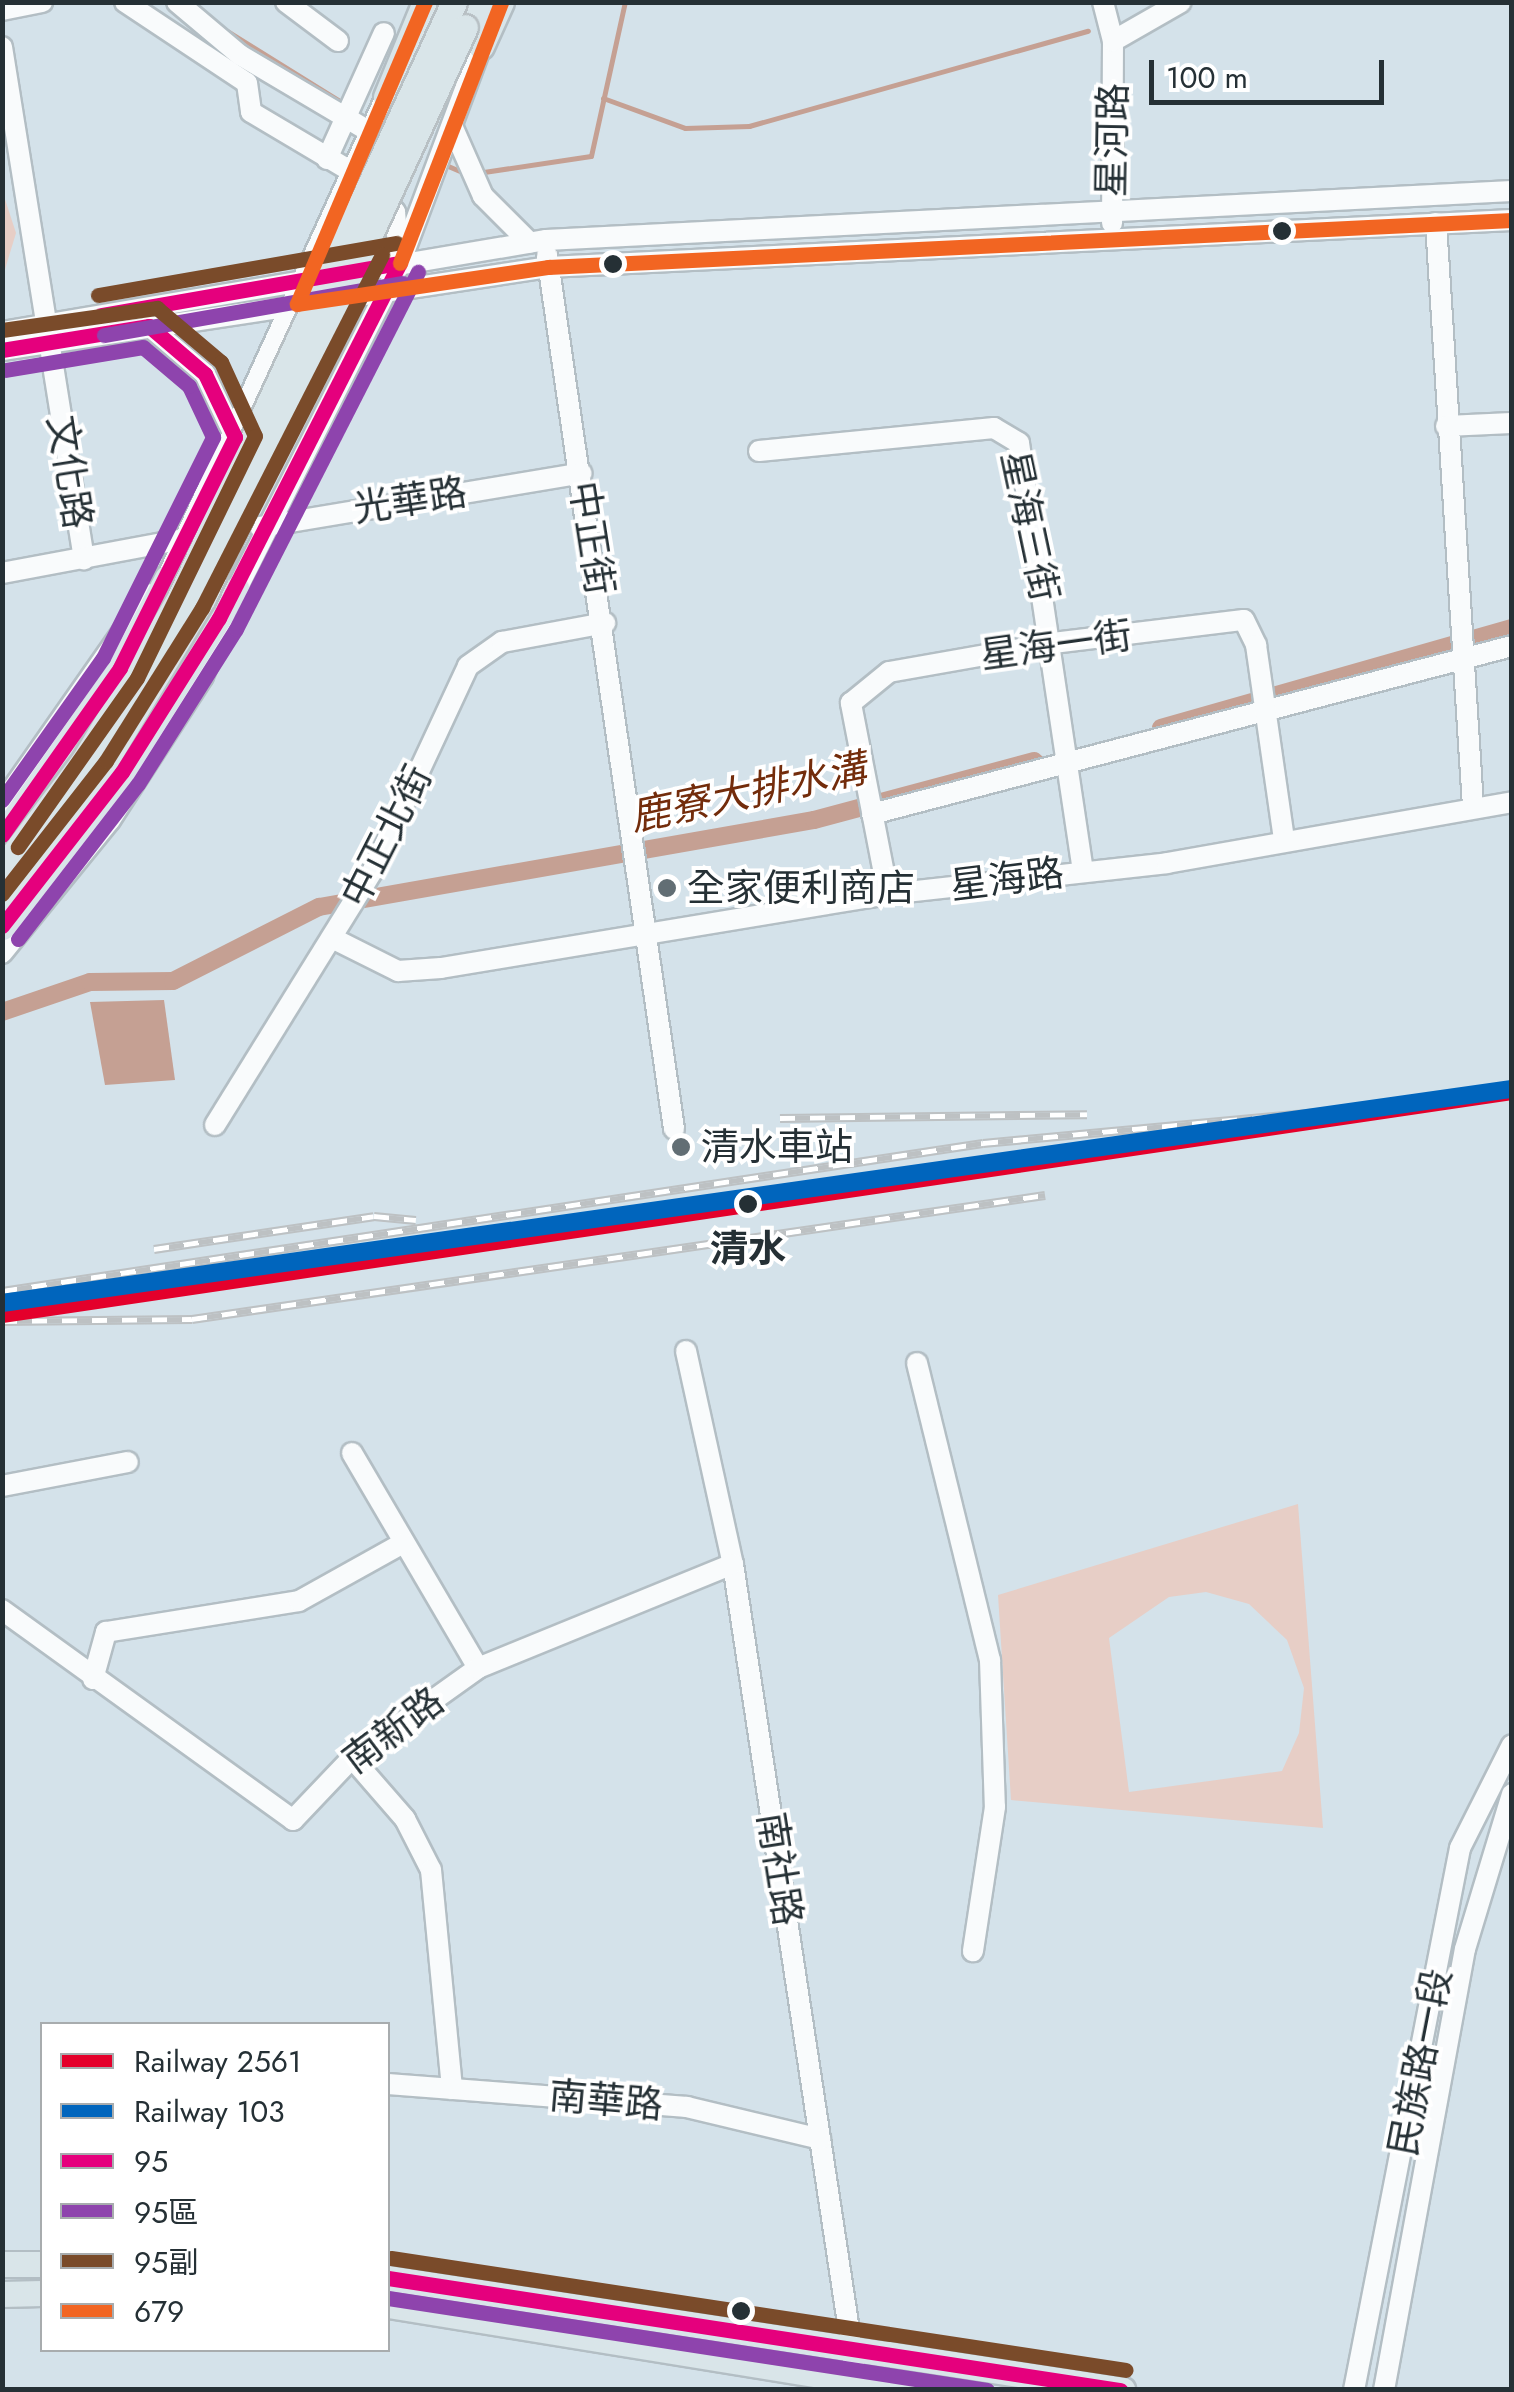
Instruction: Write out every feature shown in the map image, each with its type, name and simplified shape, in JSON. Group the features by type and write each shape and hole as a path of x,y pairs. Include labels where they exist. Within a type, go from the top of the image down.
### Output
{"main road":[{"path":"386,97 425,2"},
{"path":"2,868 83,762 180,597 454,2"},
{"path":"2,899 97,775 203,598 475,2"},
{"path":"481,46 501,2"},
{"path":"2,836 120,668 168,576"},
{"path":"2,926 122,772 236,588"},
{"path":"2,2264 40,2264"},
{"path":"390,2278 1123,2390"},
{"path":"2,2294 40,2293"},
{"path":"390,2306 857,2385 912,2390"}],"street":[{"path":"2,10 42,2"},
{"path":"125,2 247,83 251,112 354,176 395,212 400,264"},
{"path":"177,2 240,55 370,132"},
{"path":"286,2 338,41"},
{"name":"星河路","path":"1103,2 1114,41 1110,211 1114,240"},
{"name":"星河路","path":"1114,41 1181,2"},
{"path":"327,160 341,115 384,33"},
{"path":"2,954 155,752 203,676 236,588 400,264 481,46"},
{"name":"文化路","path":"2,47 51,333 84,559"},
{"path":"2,804 168,576 182,538 235,437 297,304 386,97"},
{"path":"453,128 483,196 538,242"},
{"path":"2,350 51,333 306,278 538,242 1512,191"},
{"path":"2,332 51,333 148,326 548,266 1512,220"},
{"path":"1436,224 1459,663 1473,806"},
{"name":"中正街","path":"538,242 548,266 605,623 674,1129"},
{"path":"148,326 205,374 235,437"},
{"path":"1446,426 1512,423"},
{"name":"星海三街","path":"759,451 1008,431 1019,443 1072,760 1083,870"},
{"name":"光華路","path":"2,573 182,538 582,474"},
{"name":"星海一街","path":"888,894 851,702 863,686 889,672 1054,643 1244,620 1256,645 1261,712 1284,840"},
{"name":"中正北街","path":"215,1124 332,938 468,666 502,642 605,623"},
{"path":"872,814 1512,646"},
{"name":"星海路","path":"332,938 398,971 648,938 888,894 1083,870 1512,802"},
{"name":"南社路","path":"686,1352 733,1564 857,2385"},
{"path":"917,1363 990,1660 996,1807 974,1952"},
{"path":"352,1453 478,1668"},
{"path":"2,1486 128,1462"},
{"path":"2,1610 94,1678 106,1632 299,1601 403,1543"},
{"name":"南新路","path":"94,1678 293,1820 352,1758 478,1668 733,1564"},
{"name":"民族路一段","path":"1354,2390 1460,1848 1512,1745"},
{"path":"352,1758 405,1819 431,1870 452,2089"},
{"name":"民族路一段","path":"1384,2390 1465,1950 1512,1794"},
{"name":"南華路","path":"390,2084 688,2107 820,2138"}],"shaded area":[{"path":"2,190 16,233 3,276 2,276"},
{"path":"164,1000 175,1080 105,1085 90,1002"},
{"path":"1298,1504 1323,1828 1011,1800 998,1595","holes":["1206,1592 1249,1604 1287,1640 1304,1688 1299,1733 1282,1771 1129,1792 1109,1638 1169,1597"]}],"waterway":[{"path":"477,173 591,156 625,2"},
{"path":"224,29 346,105"},
{"path":"603,98 685,128 749,126 1088,31"},
{"path":"441,163 467,174"},
{"name":"鹿寮大排水溝","path":"1161,728 1512,628"},
{"name":"鹿寮大排水溝","path":"2,1012 90,982 173,981 319,907 814,820 1034,761"}],"railway":[{"path":"2,1291 983,1143 1416,1103"},
{"path":"780,1118 1087,1114"},
{"path":"2,1321 192,1319 1045,1195"},
{"path":"154,1249 374,1216 416,1220"}],"rail line":[{"name":"103","path":"2,1303 1512,1089"},
{"name":"2561","path":"2,1314 1512,1091"}],"transit line":[{"name":"679","path":"425,2 297,304 548,267 1512,220"},
{"name":"679","path":"400,263 501,2"},
{"name":"95副","path":"98,295 397,243"},
{"name":"95副","path":"2,894 106,761 202,608 382,254"},
{"name":"95","path":"101,315 400,263"},
{"name":"95","path":"2,926 122,772 219,618 400,263"},
{"name":"95區","path":"18,939 138,784 236,629 418,272"},
{"name":"95區","path":"104,335 403,283"},
{"name":"95副","path":"2,330 157,308 221,362 255,436 137,678 18,847"},
{"name":"95","path":"2,350 149,326 205,374 235,437 120,668 2,835"},
{"name":"95區","path":"2,800 103,658 213,437 189,386 143,347 5,370"},
{"name":"95副","path":"391,2258 1126,2370"},
{"name":"95","path":"390,2278 1120,2390"},
{"name":"95區","path":"390,2298 987,2390"}],"place":[{"name":"全家便利商店","path":"667,888"},
{"name":"清水車站","path":"681,1147"},
{"name":"清水","path":"748,1204"}]}
